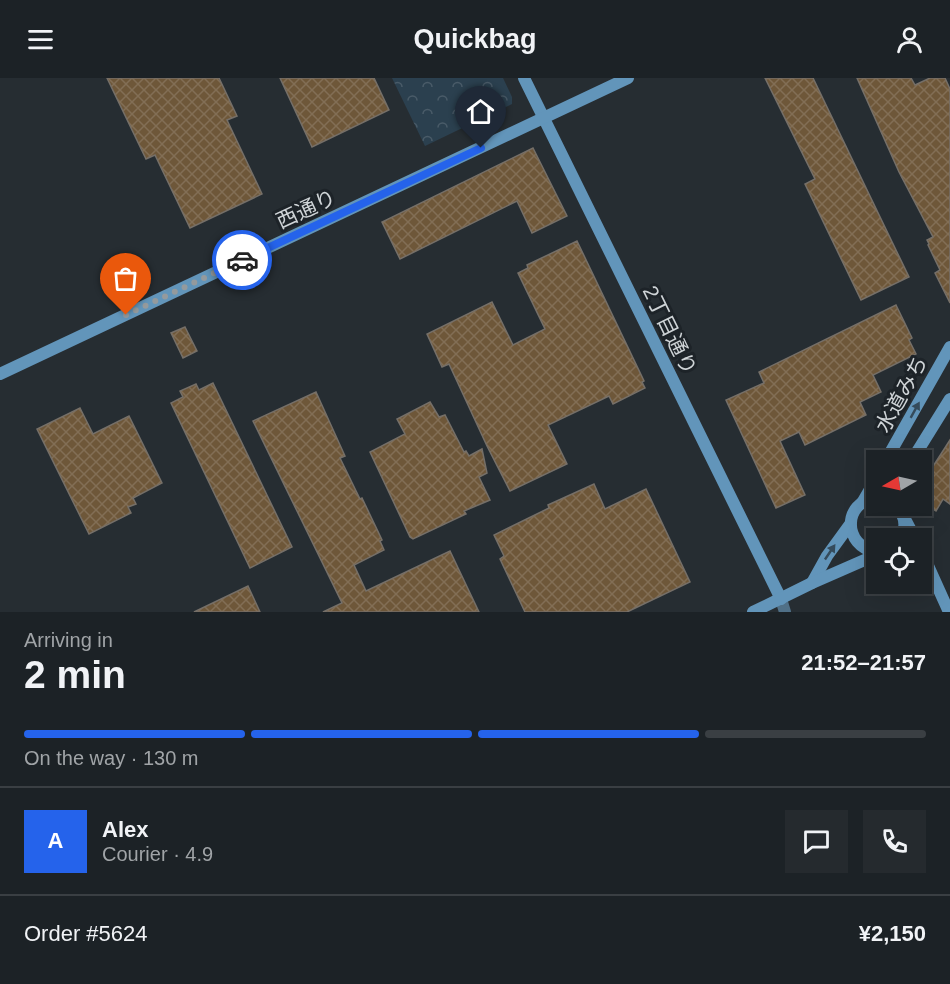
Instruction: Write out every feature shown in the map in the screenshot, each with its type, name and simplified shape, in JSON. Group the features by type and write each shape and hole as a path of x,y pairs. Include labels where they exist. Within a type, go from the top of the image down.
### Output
{"street":[{"name":"2丁目通り","path":"524,78 781,599"},
{"name":"西通り","path":"0,374 627,78"},
{"name":"水道みち","path":"892,450 950,347"},
{"name":"水道みち","path":"918,450 950,399"},
{"path":"812,583 827,556 851,523 856,508 866,496"},
{"path":"862,503 866,502"},
{"path":"904,518 904,528"},
{"path":"904,518 910,528"},
{"path":"851,523 855,539 866,549"},
{"path":"753,612 866,559"},
{"path":"932,575 949,612"},
{"path":"781,599 785,612"}],"green space":[{"path":"392,78 503,78 512,97 512,104 425,146"}],"building":[{"path":"107,78 219,78 237,116 227,120 262,194 190,228 155,155 146,159"},
{"path":"280,78 374,78 389,110 312,147"},
{"path":"765,78 813,78 909,277 861,300 805,184 815,179"},
{"path":"857,78 911,78 915,85 930,78 945,78 950,89 950,303 935,273 940,270 927,240 933,237 899,172"},
{"path":"533,148 567,216 532,233 517,201 400,259 382,222"},
{"path":"577,241 644,381 642,382 645,388 613,404 609,396 548,425 567,464 510,491 449,364 442,367 427,334 492,302 513,345 545,329 518,273 528,268 527,265"},
{"path":"896,305 912,338 909,340 916,354 873,375 881,392 860,402 866,415 805,445 799,432 780,441 805,495 776,508 726,400 764,383 759,372"},
{"path":"185,327 197,351 183,358 171,333"},
{"path":"213,383 292,547 250,568 171,403 183,397 180,391 196,384 199,390"},
{"path":"316,392 345,456 340,458 382,540 380,541 384,550 354,565 366,591 450,551 479,612 323,612 342,603 253,421"},
{"path":"430,402 439,417 445,415 464,452 466,451 469,456 482,449 487,473 479,477 490,500 464,511 466,514 413,539 410,537 370,452 405,434 397,419"},
{"path":"80,408 93,434 129,416 162,483 133,498 136,504 128,507 131,513 89,534 37,429"},
{"path":"950,440 950,504 943,499 936,511 932,508 932,468"},
{"path":"594,484 605,509 646,489 690,582 627,612 525,612 500,559 504,556 494,535 549,508 548,505"},
{"path":"248,586 260,612 194,612"}],"way so far":[{"path":"126,315 242,260"}],"route":[{"path":"242,260 481,148"}]}
